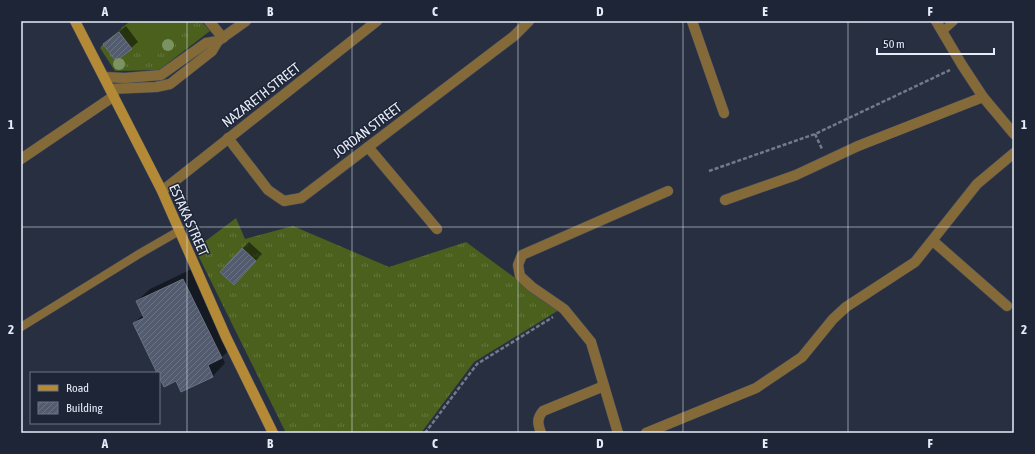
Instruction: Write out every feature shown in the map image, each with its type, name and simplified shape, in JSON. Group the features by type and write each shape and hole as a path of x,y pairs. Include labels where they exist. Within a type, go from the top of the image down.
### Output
{"street":[{"name":"ESTAKA STREET","path":"75,21 162,191 226,337 273,433"},
{"path":"209,21 220,40"},
{"path":"21,159 112,93 170,84 212,51 220,40 246,21"},
{"name":"NAZARETH STREET","path":"162,191 377,21"},
{"name":"JORDAN STREET","path":"228,138 268,190 284,201 301,198 514,36 529,21"},
{"path":"692,21 724,112"},
{"path":"936,21 983,97 1014,134"},
{"path":"104,77 125,78 161,75 206,43 220,40"},
{"path":"161,75 170,84"},
{"path":"725,200 796,175 858,146 983,97"},
{"path":"368,147 437,229"},
{"path":"646,433 756,388 802,357 832,319 846,307 915,262 977,184 1014,153"},
{"path":"618,433 590,342 564,310 532,287 520,276 518,265 522,255 668,191"},
{"path":"933,240 1007,306"},
{"path":"541,433 537,423 539,416 543,411 604,386"}],"lane":[{"path":"943,31 954,21"},
{"path":"21,326 138,254 179,231"}],"path":[{"path":"709,171 815,134 962,65"},
{"path":"815,134 828,160"},
{"path":"425,433 477,364 564,310"}],"green space":[{"path":"131,21 201,21 210,31 159,70 115,71 100,48"},
{"path":"131,21 184,21 143,55 121,28"},
{"path":"236,218 245,239 293,226 389,267 466,242 559,310 474,362 421,433 286,433 195,249"}],"building":[{"path":"119,32 132,49 116,61 103,44"},
{"path":"242,248 256,261 234,285 220,272"},
{"path":"183,279 222,358 208,365 213,377 181,392 176,381 164,387 160,379 160,372 157,372 133,323 144,318 136,301"}]}
